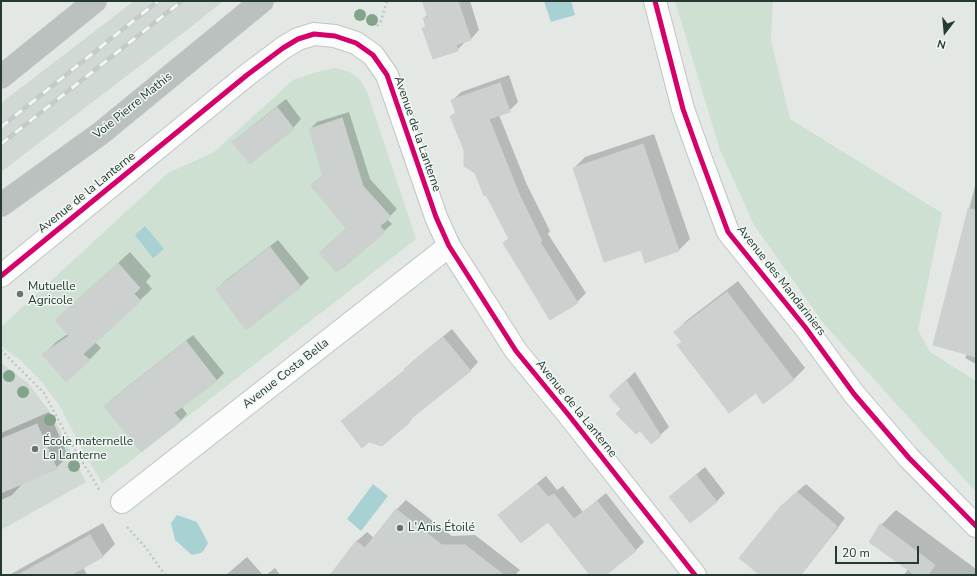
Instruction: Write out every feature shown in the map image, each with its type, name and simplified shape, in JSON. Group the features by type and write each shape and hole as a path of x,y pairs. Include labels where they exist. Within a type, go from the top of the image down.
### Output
{"highway":[{"path":"1,77 95,1"},
{"name":"Voie Pierre Mathis","path":"1,205 101,133 262,1"}],"street":[{"name":"Avenue des Mandariniers","path":"655,1 683,109 728,232 805,327 854,394 909,458 976,526"},
{"name":"Avenue de la Lanterne","path":"1,276 283,48 298,39 314,34 336,36 356,43 373,55 387,75 436,218 449,246 516,351 577,425 694,575"},
{"name":"Avenue Costa Bella","path":"122,502 449,246"}],"path":[{"path":"1,350 44,393 68,438 101,493"},
{"path":"125,524 146,548 165,575"}],"shaded area":[{"path":"134,1 223,1 1,172 1,103"},
{"name":"École maternelle La Lanterne","path":"1,363 28,383 53,416 86,482 1,530"}],"green space":[{"path":"675,1 773,1 771,40 790,119 942,213 918,330 930,352 976,381 976,492 824,324 754,225 720,150"},
{"path":"335,68 350,72 360,80 367,92 416,239 102,483 59,405 41,381 20,360 1,346 1,327 168,173 214,152 293,80"}],"water":[{"path":"544,1 571,1 575,15 551,22"},
{"path":"145,226 164,249 153,258 135,235"},
{"path":"373,484 388,496 361,531 347,519"},
{"path":"177,515 197,522 208,543 201,553 192,555 175,540 171,523"}],"building":[{"path":"422,1 458,1 471,40 456,45 458,51 433,59 422,28 426,27 423,18 428,17"},
{"path":"500,83 510,112 489,119 519,194 542,241 540,242 578,303 550,320 503,243 509,239 486,195 484,196 475,173 464,166 464,150 450,116 456,114 451,100"},
{"path":"277,107 294,129 250,164 232,142"},
{"path":"342,118 363,186 391,217 380,226 385,232 343,268 336,272 319,253 346,228 310,185 323,176 309,129"},
{"path":"643,144 679,251 645,263 641,250 604,262 573,168"},
{"path":"968,209 976,210 976,357 933,345"},
{"path":"270,247 301,287 246,330 216,289"},
{"path":"118,263 140,288 134,294 141,301 83,354 90,360 66,382 42,354 69,336 55,320"},
{"path":"727,292 794,380 763,404 756,393 729,413 677,345 682,342 674,332"},
{"path":"443,337 471,371 408,421 409,423 382,446 369,442 362,448 341,421 405,370 404,369"},
{"path":"186,341 217,381 174,413 181,421 141,452 104,406"},
{"path":"626,380 661,436 651,444 640,431 636,434 616,414 621,409 609,396"},
{"path":"37,424 57,469 1,493 1,439"},
{"path":"696,475 717,502 690,523 669,497"},
{"path":"537,484 548,497 554,494 574,519 597,501 636,551 606,575 590,575 548,522 521,543 498,515"},
{"path":"797,492 837,526 826,543 800,575 760,575 739,558 781,506"},
{"name":"L'Anis Étoilé","path":"396,509 442,545 465,545 504,575 330,575 356,541 365,548"},
{"path":"880,524 935,565 928,575 915,575 869,542"},
{"path":"90,535 103,557 71,575 18,575"}],"railway":[{"path":"1,127 158,1"},
{"path":"1,144 182,1"}],"cycle path":[{"path":"655,1 683,109 728,232 805,327 854,394 909,458 976,526"},
{"path":"1,276 247,75 283,48 298,39 314,34 335,36 356,43 373,55 387,75 436,217 449,246 516,351 695,575"}],"place":[{"name":"Mutuelle Agricole","path":"20,294"},
{"name":"École maternelle La Lanterne","path":"35,449"},
{"name":"L'Anis Étoilé","path":"400,528"}]}
